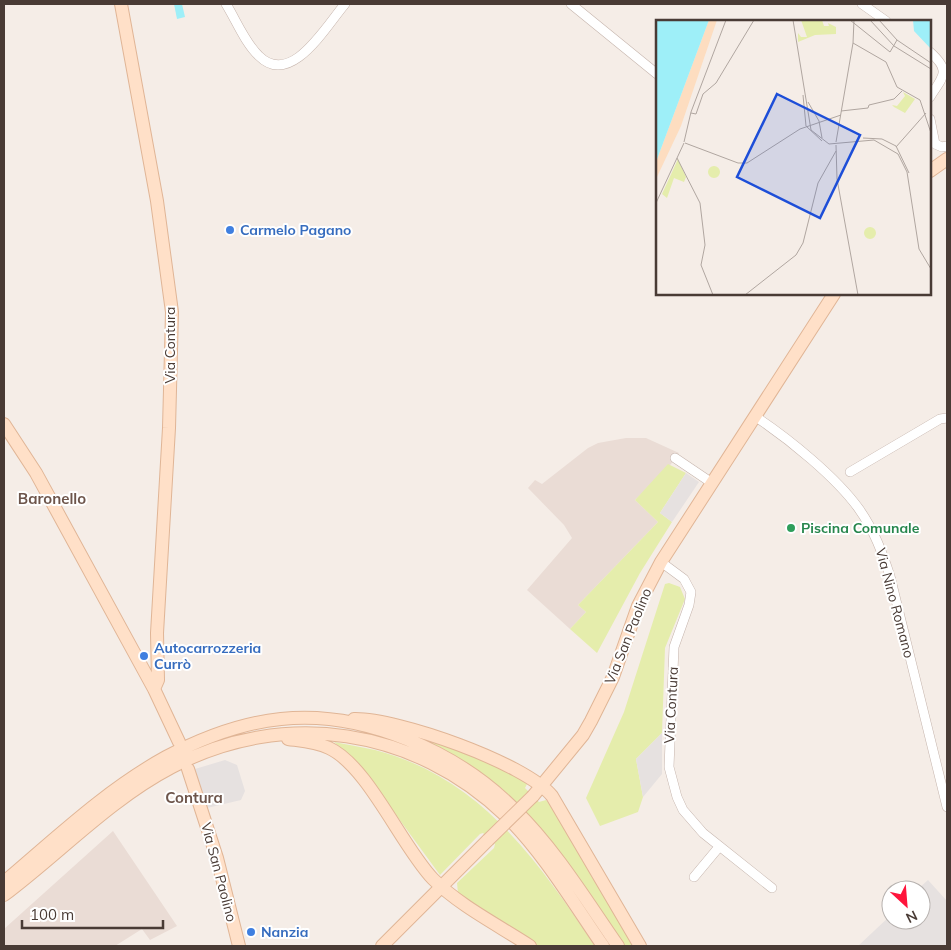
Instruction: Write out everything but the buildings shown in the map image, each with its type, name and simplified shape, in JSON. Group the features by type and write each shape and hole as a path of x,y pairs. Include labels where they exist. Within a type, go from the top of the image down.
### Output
{"street":[{"name":"Via Contura","path":"121,4 157,201 172,312 169,428 156,633 158,680 154,689"},
{"path":"226,4 258,56 269,63 282,67 288,65 301,55 345,4"},
{"path":"570,4 656,73"},
{"path":"862,4 885,20"},
{"path":"931,53 945,66 945,72 931,95"},
{"path":"931,125 935,144 942,147 947,146"},
{"path":"931,170 947,159"},
{"name":"Via San Paolino","path":"385,945 533,796 583,735 603,700 638,606 661,562 833,295"},
{"name":"Via Nino Romano","path":"756,417 834,481 860,510 880,545 890,576 947,807"},
{"path":"850,472 940,419 947,418"},
{"path":"4,424 36,473 154,689 178,742"},
{"path":"675,458 712,483"},
{"name":"Via Contura","path":"661,562 684,579 691,592 689,605 674,647 669,742 669,767 672,782 683,810 703,833 772,888"},
{"path":"4,882 120,786 166,757 196,742 252,723 282,719 360,719 389,722 418,731 519,770 543,785 640,946"},
{"path":"321,719 372,729 413,742 456,763 488,785 534,831 618,946"},
{"path":"4,895 128,795 172,767 200,754 256,737 303,732 356,738 409,753 450,773 486,799 526,839 603,946"},
{"path":"256,737 302,740 318,744 338,754 361,777 431,877 442,887 530,946"},
{"name":"Via San Paolino","path":"188,769 217,858 239,946"},
{"path":"694,877 720,846"}],"shaded area":[{"path":"626,438 646,438 679,453 671,464 635,500 658,522 578,605 586,612 570,629 527,590 572,538 564,525 528,488 535,480 542,484 588,448 598,443"},
{"path":"686,473 699,482 672,522 660,513"},
{"path":"662,733 662,774 643,797 636,759"},
{"path":"225,760 237,765 245,791 241,800 207,808 195,769"},
{"path":"113,831 177,926 150,940 142,929 115,946 4,946 4,929"},
{"path":"931,883 947,901 947,946 858,946 881,924 881,930 931,930"}],"green space":[{"path":"668,464 686,473 660,513 672,522 640,573 597,653 570,629 586,612 578,605 658,522 635,500"},
{"path":"669,583 680,587 685,599 665,648 662,733 636,759 643,797 638,812 600,826 586,798 624,712 665,584"},
{"path":"406,731 514,772 528,782 525,788 539,802 546,800 551,806 633,946 625,946 559,852 522,808 502,789 462,760"},
{"path":"334,742 375,750 412,763 446,780 476,801 503,826 528,854 551,883 595,946 538,946 458,893 457,883 494,848 495,844 483,833 480,834 440,875 358,763"}],"water":[{"path":"174,4 182,4 185,17 177,19"}],"place":[{"name":"Carmelo Pagano","path":"230,230"},
{"name":"Piscina Comunale","path":"791,528"},
{"name":"Autocarrozzeria Currò","path":"144,656"},
{"name":"Nanzia","path":"251,932"}],"district":[{"name":"Baronello","path":"52,498"},
{"name":"Contura","path":"194,797"}]}
